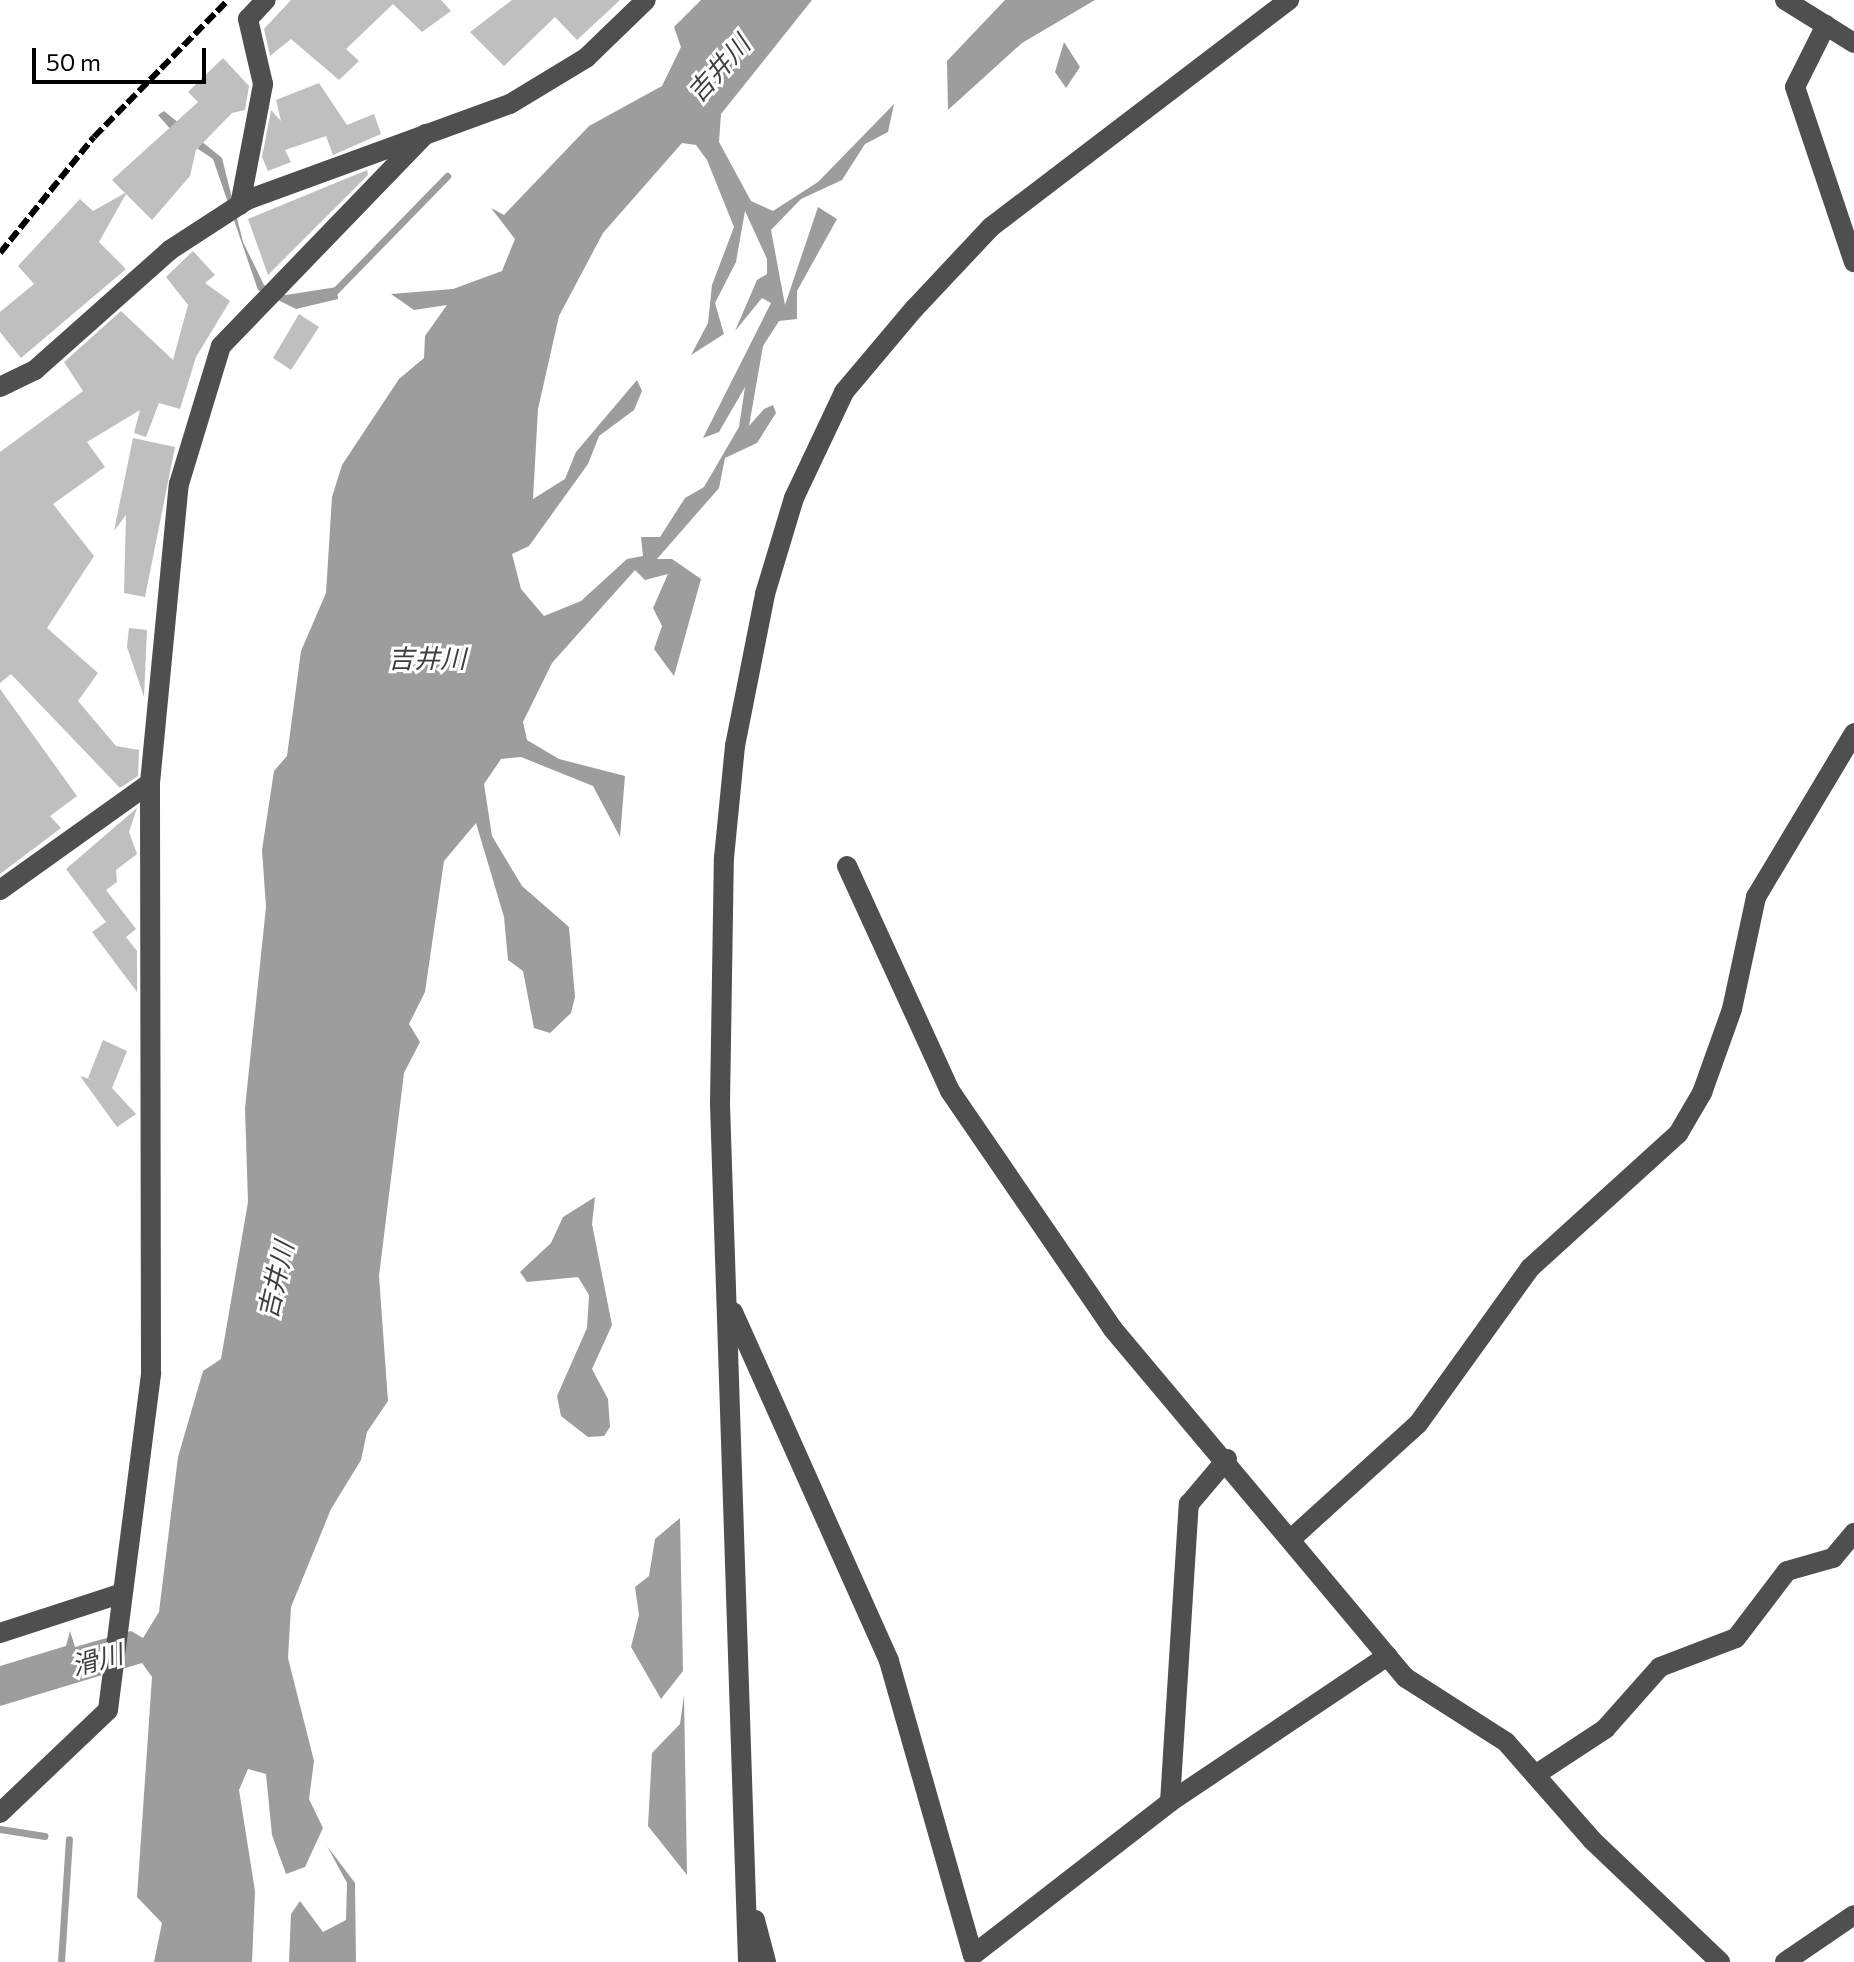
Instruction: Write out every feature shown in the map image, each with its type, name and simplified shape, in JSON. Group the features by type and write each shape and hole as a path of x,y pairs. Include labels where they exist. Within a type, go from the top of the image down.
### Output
{"street":[{"path":"240,205 263,84 248,19 266,0"},
{"path":"0,387 35,370 170,250 240,205 510,104 586,58 646,0"},
{"path":"748,1962 720,1104 724,858 735,746 765,594 794,498 844,392 991,227 1289,0"},
{"path":"1785,0 1854,43"},
{"path":"1826,25 1795,87 1854,262"},
{"path":"0,1813 108,1710 119,1594 151,1373 150,783 170,524 205,380 248,311 426,134"},
{"path":"1291,1539 1418,1424 1530,1268 1678,1134 1702,1093 1732,1009 1756,897 1854,733"},
{"path":"0,890 150,783"},
{"path":"847,866 950,1091 1112,1328 1227,1459 1406,1678 1506,1742 1662,1911 1720,1962"},
{"path":"728,1301 889,1661 973,1955 1170,1802 1387,1656"},
{"path":"1170,1802 1189,1504 1227,1459"},
{"path":"1535,1775 1605,1729 1660,1667 1736,1638 1787,1571 1833,1558 1854,1533"},
{"path":"0,1633 119,1594"},
{"path":"745,1886 766,1962"},
{"path":"1785,1962 1854,1915"}],"water":[{"name":"吉井川","path":"701,0 812,0 721,114 719,142 751,201 773,211 818,182 894,104 888,132 865,144 842,180 801,199 771,230 785,305 818,207 837,219 797,291 797,319 779,321 763,346 749,426 764,409 773,405 776,413 757,443 725,458 719,488 657,559 672,559 701,579 674,676 654,649 662,626 653,608 668,574 645,580 635,570 552,663 523,722 527,740 559,759 625,776 620,837 593,786 521,757 501,759 484,784 492,836 522,886 569,927 575,997 571,1013 550,1033 534,1028 523,971 508,960 504,917 476,823 444,861 425,992 409,1024 420,1042 404,1073 379,1276 388,1401 367,1432 361,1460 331,1509 291,1607 288,1658 314,1761 309,1799 323,1828 305,1867 286,1874 272,1835 266,1774 248,1769 239,1790 255,1891 252,1962 154,1962 162,1923 137,1897 152,1677 142,1663 0,1706 0,1666 66,1646 70,1631 75,1647 131,1631 143,1638 159,1612 178,1457 203,1371 221,1359 248,1202 245,1108 266,907 262,850 274,771 287,756 301,651 326,593 332,497 342,465 399,379 424,358 425,336 447,305 414,310 391,294 453,289 502,271 515,239 491,208 504,215 589,126 662,86 681,47 674,27","holes":["682,143 696,145 707,160 734,227 712,285 708,323 691,355 724,334 715,303 736,262 745,211 767,259 767,274 757,280 735,331 762,298 771,303 703,438 719,432 745,387 739,427 704,487 685,498 660,537 641,537 643,556 627,559 581,601 544,616 521,589 512,554 529,546 588,464 599,436 634,410 642,391 637,380 576,452 565,479 533,499 538,409 559,316 603,233"]},
{"path":"1005,0 1095,0 1022,43 948,110 947,61"},
{"path":"1064,42 1080,67 1066,88 1055,72"},
{"path":"164,111 222,158 243,242 264,285 286,295 337,287 338,299 296,309 258,290 213,159 173,132 158,115"},
{"path":"595,1197 592,1224 612,1325 592,1369 608,1399 610,1427 604,1436 588,1437 561,1416 557,1396 587,1328 589,1295 578,1277 527,1282 520,1272 551,1243 563,1217"},
{"path":"680,1518 683,1671 661,1699 631,1647 639,1615 635,1587 649,1576 655,1539"},
{"path":"684,1695 687,1875 648,1826 652,1753 680,1724"},
{"path":"327,1846 355,1883 356,1962 289,1962 291,1914 300,1901 323,1932 346,1920 347,1883"}],"building":[{"path":"291,0 441,0 451,11 422,32 393,4 346,49 359,61 339,80 291,39 270,56 264,29"},
{"path":"512,0 620,0 577,40 555,17 504,66 470,32"},
{"path":"223,58 249,86 245,110 232,113 196,150 190,176 152,220 126,194 99,242 126,269 21,358 0,332 0,312 34,284 18,266 80,199 93,211 125,193 112,180 198,102 188,92"},
{"path":"319,83 347,125 374,114 381,134 333,155 326,136 285,150 291,162 268,171 262,157 271,110 281,121 276,100"},
{"path":"367,170 368,175 268,275 248,219"},
{"path":"193,251 215,275 205,283 230,301 196,357 180,409 159,403 146,437 134,433 140,410 87,442 105,467 53,504 94,556 47,628 98,673 78,701 116,746 139,750 138,776 120,788 11,674 0,683 0,452 83,391 64,362 121,311 173,360 188,305 166,277"},
{"path":"299,314 319,327 291,370 273,358"},
{"path":"133,438 175,447 145,597 124,593 126,515 114,531"},
{"path":"129,628 147,630 144,697 127,647"},
{"path":"0,689 77,796 50,816 61,828 0,874"},
{"path":"137,808 129,832 137,854 116,870 117,882 106,890 136,929 126,937 137,951 137,992 92,932 106,922 66,869"},
{"path":"103,1040 127,1051 112,1088 136,1114 117,1127 80,1076 96,1081 88,1078"}],"waterway":[{"path":"332,294 447,176"},
{"path":"0,1829 44,1836"},
{"path":"61,1962 69,1839"}],"railway":[{"path":"0,253 94,137 228,0"}],"water label":[{"name":"滑川","path":"97,1659"}]}
